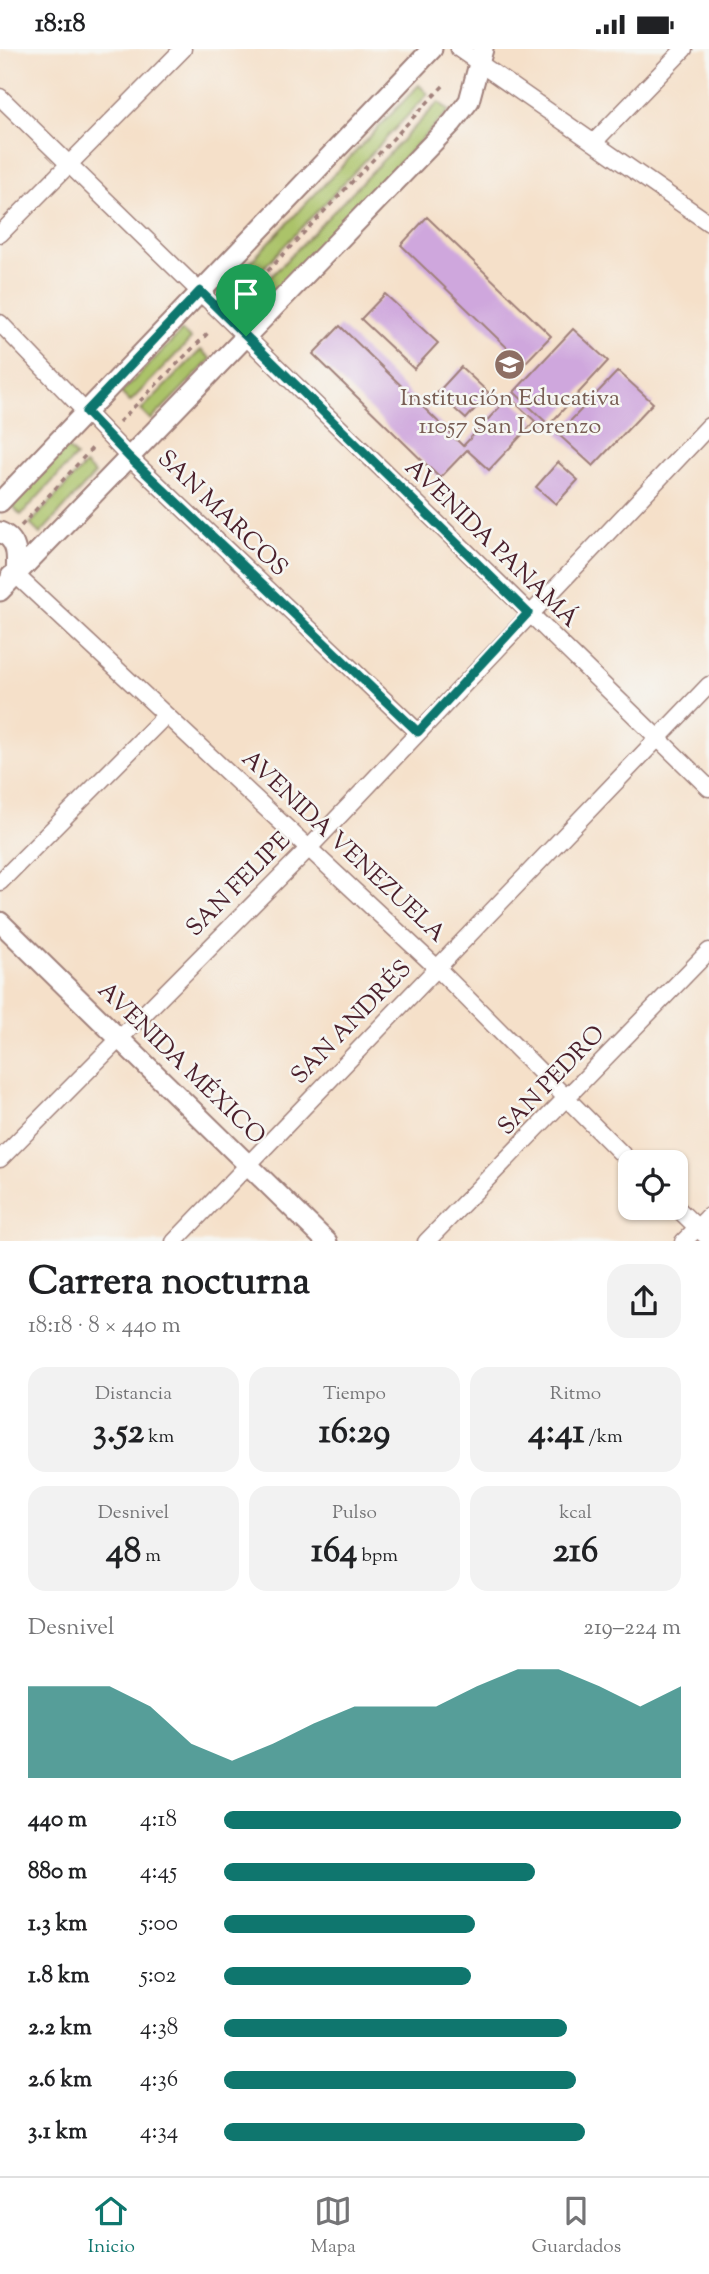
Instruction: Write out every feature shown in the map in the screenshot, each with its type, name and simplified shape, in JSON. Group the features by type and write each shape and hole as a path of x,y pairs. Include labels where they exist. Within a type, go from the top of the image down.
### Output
{"street":[{"path":"0,234 183,49"},
{"path":"0,502 432,49"},
{"path":"459,49 481,55 594,142 709,223"},
{"path":"594,142 684,49"},
{"path":"0,591 8,577 129,457 452,123 469,101 481,55"},
{"name":"AVENIDA PANAMÁ","path":"0,97 709,788"},
{"name":"SAN MARCOS","path":"0,323 129,457 418,732"},
{"name":"SAN FELIPE","path":"0,1159 309,848 528,613 709,426"},
{"path":"6,534 14,544 8,577"},
{"name":"AVENIDA VENEZUELA","path":"8,577 166,715 437,968 618,1150"},
{"name":"SAN ANDRÉS","path":"174,1241 709,685"},
{"path":"0,882 166,715"},
{"name":"AVENIDA MÉXICO","path":"0,922 327,1241"},
{"name":"SAN PEDRO","path":"426,1241 709,951"},
{"path":"703,1234 709,1216"},
{"path":"688,1219 703,1234"},
{"path":"683,1241 703,1234"}],"path":[{"path":"240,300 444,85"},
{"path":"118,424 208,333"},
{"path":"6,534 95,445"}],"green space":[{"path":"419,85 428,94 250,282 240,273"},
{"path":"439,102 449,111 267,300 257,291"},
{"path":"182,331 191,339 130,402 121,393"},
{"path":"201,350 211,359 151,420 141,410"},
{"path":"67,448 76,456 21,515 12,506"},
{"path":"85,465 95,474 40,534 30,524"}],"building":[{"path":"427,217 551,336 524,364 401,245"},
{"path":"385,294 438,343 414,369 361,319"},
{"path":"340,326 463,446 509,397 535,421 489,470 467,450 440,478 313,354"},
{"path":"573,329 608,361 549,425 514,392"},
{"path":"461,367 489,393 466,419 437,393"},
{"path":"618,371 653,403 593,466 558,434"},
{"path":"558,462 578,480 556,504 536,487"}],"place":[{"name":"Institución Educativa 11057 San Lorenzo","path":"510,365"}],"route":[{"path":"200,291 246,336 528,613 418,732 129,457 86,412 200,291"}]}
